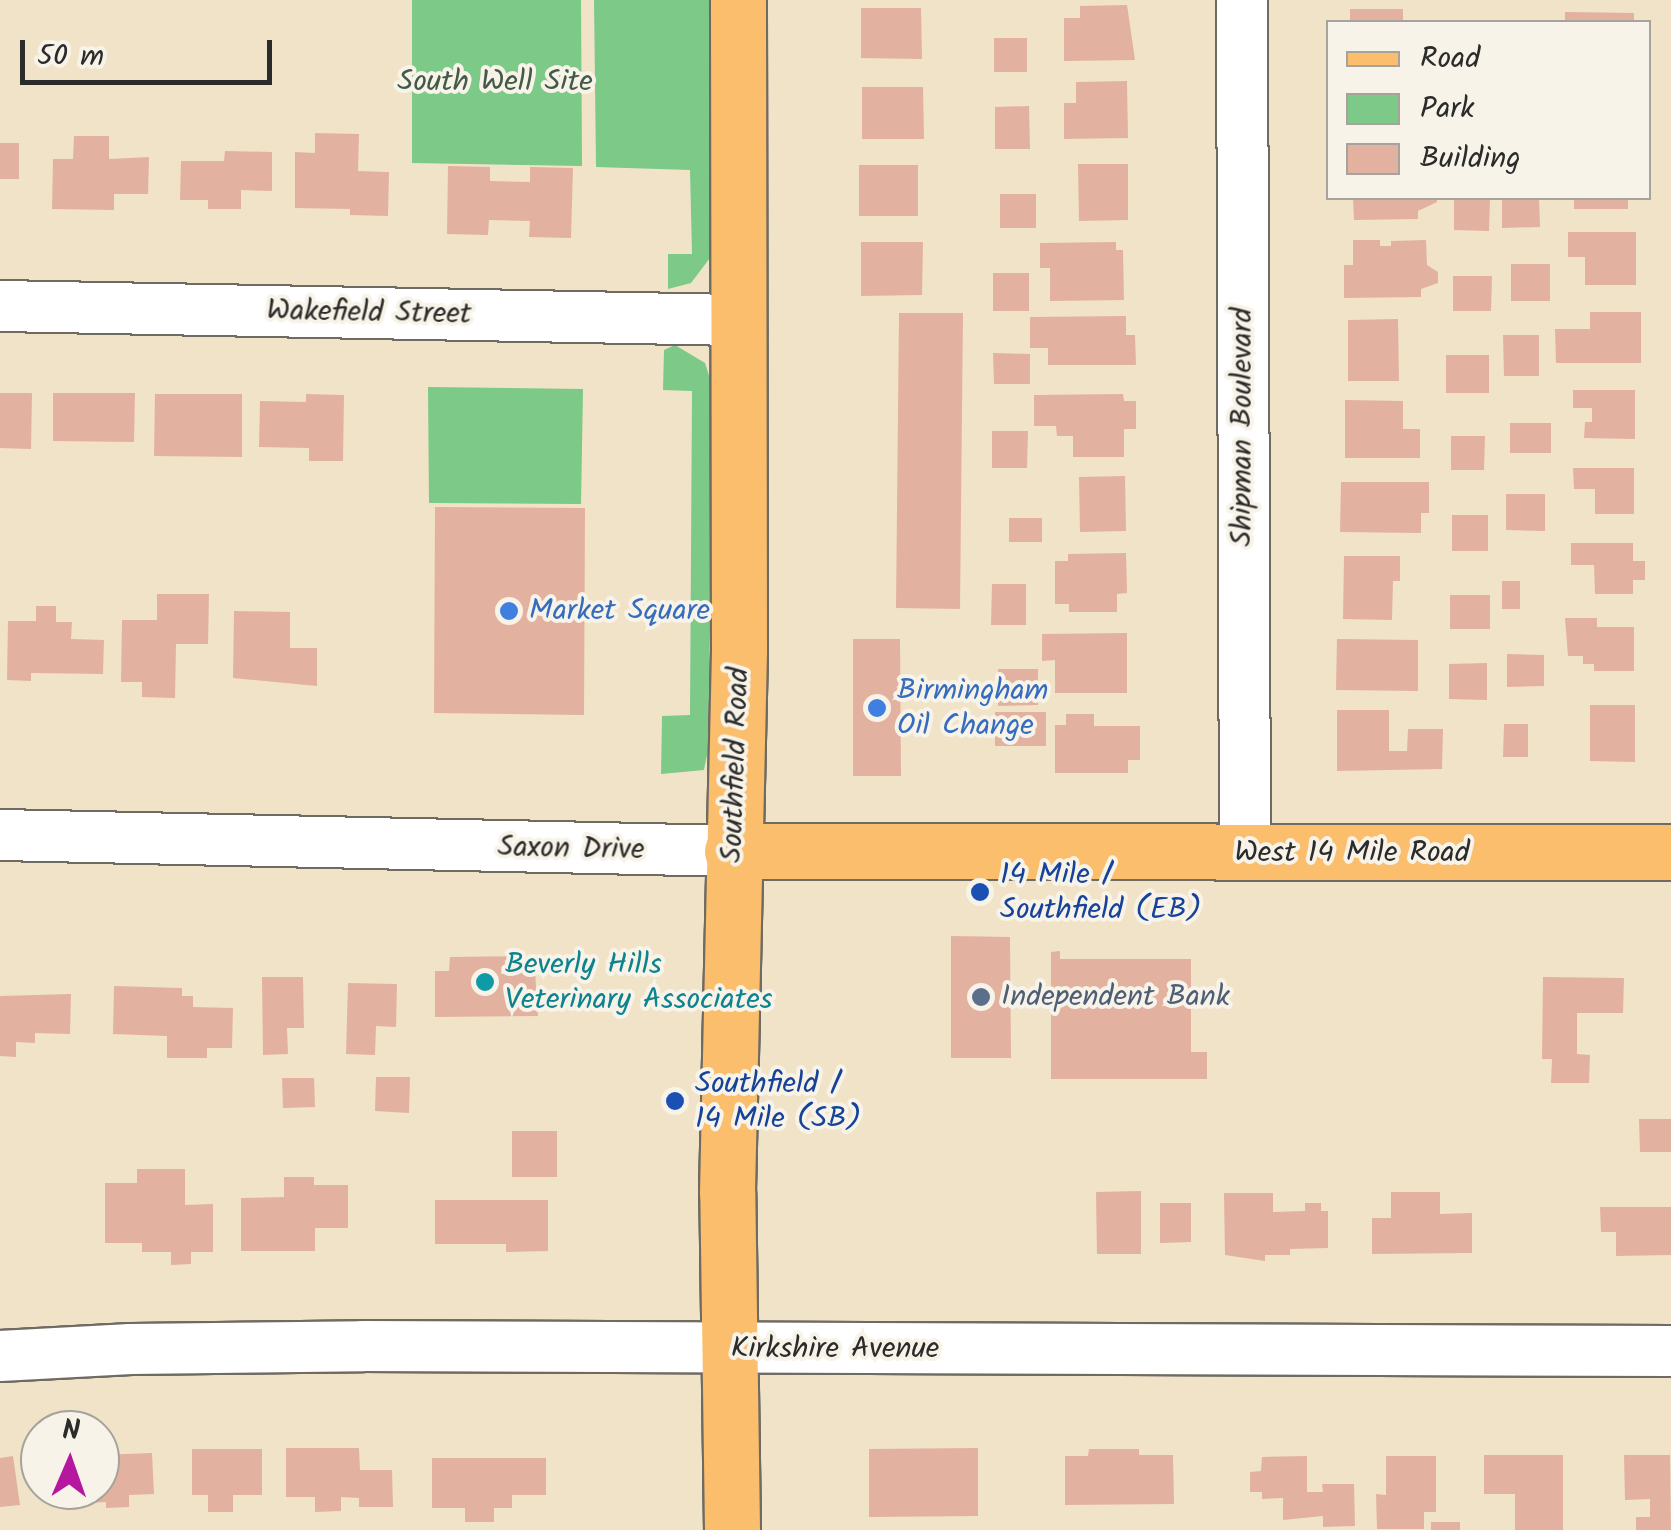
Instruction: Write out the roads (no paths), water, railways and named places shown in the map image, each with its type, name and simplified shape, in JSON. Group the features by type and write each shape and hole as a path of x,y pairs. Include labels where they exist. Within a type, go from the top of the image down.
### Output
{"main road":[{"name":"Southfield Road","path":"732,1530 728,1348 732,852 739,650 738,0"},
{"name":"West 14 Mile Road","path":"732,852 1671,852"}],"street":[{"name":"Shipman Boulevard","path":"1242,0 1245,854"},
{"name":"Wakefield Street","path":"0,306 738,320"},
{"name":"Saxon Drive","path":"0,835 230,844 732,852"},
{"name":"Kirkshire Avenue","path":"0,1356 131,1349 344,1346 1671,1351"}],"place":[{"name":"Market Square","path":"509,611"},
{"name":"Birmingham Oil Change","path":"877,708"},
{"name":"14 Mile / Southfield (EB)","path":"980,892"},
{"name":"Beverly Hills Veterinary Associates","path":"485,982"},
{"name":"Independent Bank","path":"981,997"},
{"name":"Southfield / 14 Mile (SB)","path":"675,1101"}],"park label":[{"name":"South Well Site","path":"495,82"}]}
